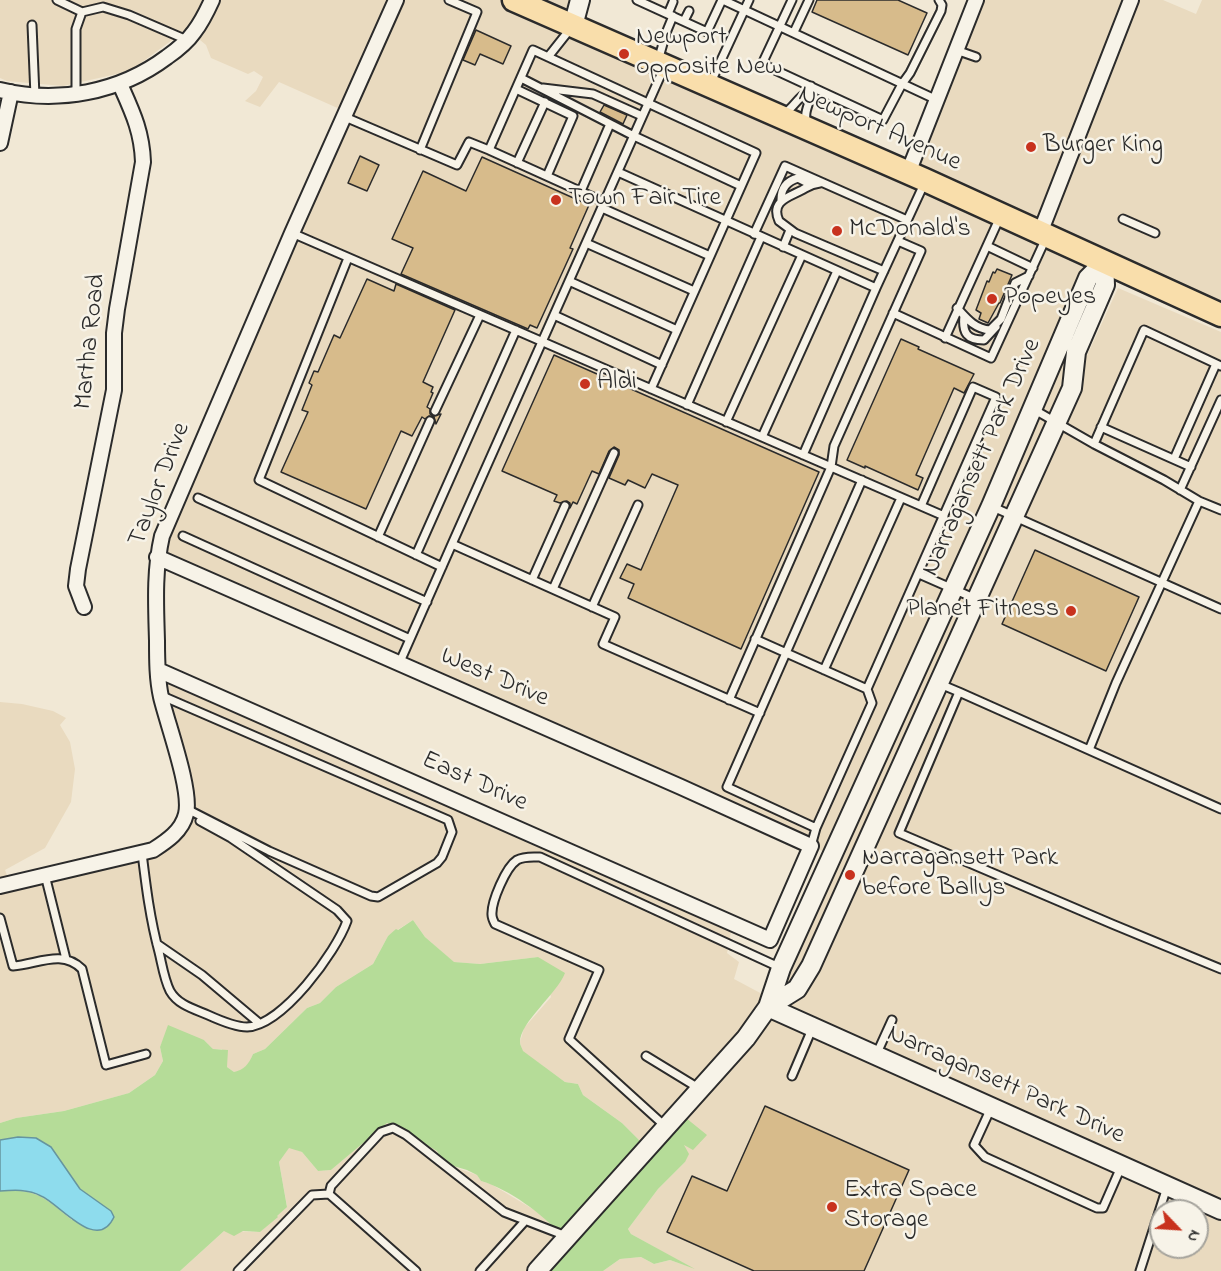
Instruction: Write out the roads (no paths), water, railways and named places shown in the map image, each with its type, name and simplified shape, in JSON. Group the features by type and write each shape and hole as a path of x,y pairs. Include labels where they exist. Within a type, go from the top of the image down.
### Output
{"main road":[{"name":"Newport Avenue","path":"514,0 917,177 1221,315"}],"street":[{"path":"0,143 6,91 35,96 76,94 120,84 159,63 187,40 194,33 212,0"},
{"name":"Taylor Drive","path":"187,811 186,790 160,695 155,592 157,557 162,536 292,233 396,0"},
{"path":"573,27 580,0"},
{"path":"917,177 937,100 976,0"},
{"path":"1044,234 1131,0"},
{"name":"Martha Road","path":"84,607 76,586 78,569 114,390 114,333 117,309 143,162 142,142 134,115 120,84"},
{"name":"Narragansett Park Drive","path":"537,1271 746,1038 768,1007 781,968 991,506 1088,278 1104,262"},
{"name":"Narragansett Park Drive","path":"768,1007 797,989 811,966 1057,422 1072,388 1076,352 1105,285 1104,262"},
{"name":"West Drive","path":"157,557 681,786 811,846"},
{"name":"East Drive","path":"158,670 770,940 811,846"},
{"path":"0,886 153,850 180,829 187,811"},
{"name":"Narragansett Park Drive","path":"768,1007 1221,1210"}],"lane":[{"path":"57,0 82,12 103,7 129,15 187,40"},
{"path":"420,150 477,12 449,0"},
{"path":"637,0 655,4 670,15 707,32 723,0 937,100"},
{"path":"709,86 748,0"},
{"path":"792,0 762,64 810,89 883,120 910,73 940,11 942,5 939,0"},
{"path":"794,32 808,0"},
{"path":"399,664 648,103 661,65 673,2"},
{"path":"684,21 689,10"},
{"path":"76,94 76,29 82,12"},
{"path":"32,25 35,96"},
{"path":"548,57 573,27"},
{"path":"489,150 533,50 756,153 651,389"},
{"path":"956,50 976,57"},
{"path":"521,78 634,136 741,186"},
{"path":"538,87 593,94 642,117"},
{"path":"516,89 573,116 547,176"},
{"path":"780,117 794,107 800,96 810,89"},
{"path":"807,129 804,111 809,101 810,89"},
{"path":"517,163 545,102"},
{"path":"345,117 457,165 469,142 581,191 603,205 710,256"},
{"path":"581,191 610,124"},
{"path":"754,234 784,166 907,220"},
{"path":"618,172 876,288"},
{"path":"803,455 907,220 917,177"},
{"path":"810,184 798,178 792,180 783,189 777,208 779,221 790,230 884,271"},
{"path":"781,200 810,184 822,183"},
{"path":"945,338 1001,215"},
{"path":"1123,219 1155,233"},
{"path":"783,247 790,230"},
{"path":"292,233 944,516"},
{"path":"892,316 991,358 1033,268 1044,234"},
{"path":"687,405 761,237"},
{"path":"729,700 831,467 834,446 921,251 898,240"},
{"path":"586,243 694,291"},
{"path":"987,246 1033,268"},
{"path":"726,422 802,255"},
{"path":"348,258 259,480 442,567"},
{"path":"762,437 837,271"},
{"path":"964,316 963,326 967,335 974,340 984,340 991,335 1001,320 1015,283 1029,276"},
{"path":"569,281 677,330"},
{"path":"957,308 982,329 990,330 1001,320"},
{"path":"435,411 480,315"},
{"path":"554,315 662,364"},
{"path":"416,555 516,330"},
{"path":"1094,444 1144,330 1218,365 1174,459"},
{"path":"811,846 816,828 872,703 867,689 996,397 973,387 921,506"},
{"path":"1180,490 1221,400"},
{"path":"1033,409 1199,501 1221,510"},
{"path":"378,537 430,421"},
{"path":"1101,427 1191,467"},
{"path":"553,589 614,453"},
{"path":"816,828 727,787 862,480"},
{"path":"198,498 427,602"},
{"path":"824,670 901,498"},
{"path":"1089,750 1160,582 1199,501"},
{"path":"592,607 638,504"},
{"path":"532,580 565,506"},
{"path":"991,506 1221,609"},
{"path":"183,536 410,639"},
{"path":"452,544 615,617 603,644 760,713"},
{"path":"918,574 976,599"},
{"path":"756,639 867,689"},
{"path":"938,683 1221,809"},
{"path":"959,692 899,832 1221,969"},
{"path":"160,695 448,820 452,832 442,857 437,863 378,897 371,896 269,851 187,811"},
{"path":"142,853 149,912 157,944 171,991 180,1002 218,1020 248,1027 280,1014 300,994 343,933 347,921 337,910 187,811"},
{"path":"666,1127 569,1039 599,970 495,924 492,916 494,900 509,867 517,860 526,857 540,857 781,968"},
{"path":"45,875 66,959"},
{"path":"0,918 13,966 61,958 74,961 82,969 106,1065 146,1054"},
{"path":"157,944 202,975 259,1023"},
{"path":"876,1055 892,1020"},
{"path":"792,1076 813,1027"},
{"path":"646,1056 699,1089"},
{"path":"991,1108 974,1145 978,1152 1097,1208 1103,1208 1122,1167"},
{"path":"329,1194 331,1186 381,1132 393,1128 406,1135 504,1212 568,1236"},
{"path":"1140,1271 1167,1187"},
{"path":"238,1271 312,1195 329,1194 416,1271"},
{"path":"480,1271 525,1221"}],"water":[{"path":"18,1137 36,1138 51,1147 80,1189 111,1211 114,1217 107,1227 98,1230 88,1228 49,1200 31,1192 0,1191 0,1140"}],"place":[{"name":"Newport opposite New","path":"624,54"},
{"name":"Burger King","path":"1031,147"},
{"name":"Town Fair Tire","path":"556,200"},
{"name":"McDonald's","path":"837,231"},
{"name":"Popeyes","path":"992,299"},
{"name":"Aldi","path":"585,384"},
{"name":"Planet Fitness","path":"1071,611"},
{"name":"Narragansett Park before Ballys","path":"850,875"},
{"name":"Extra Space Storage","path":"832,1207"}]}
